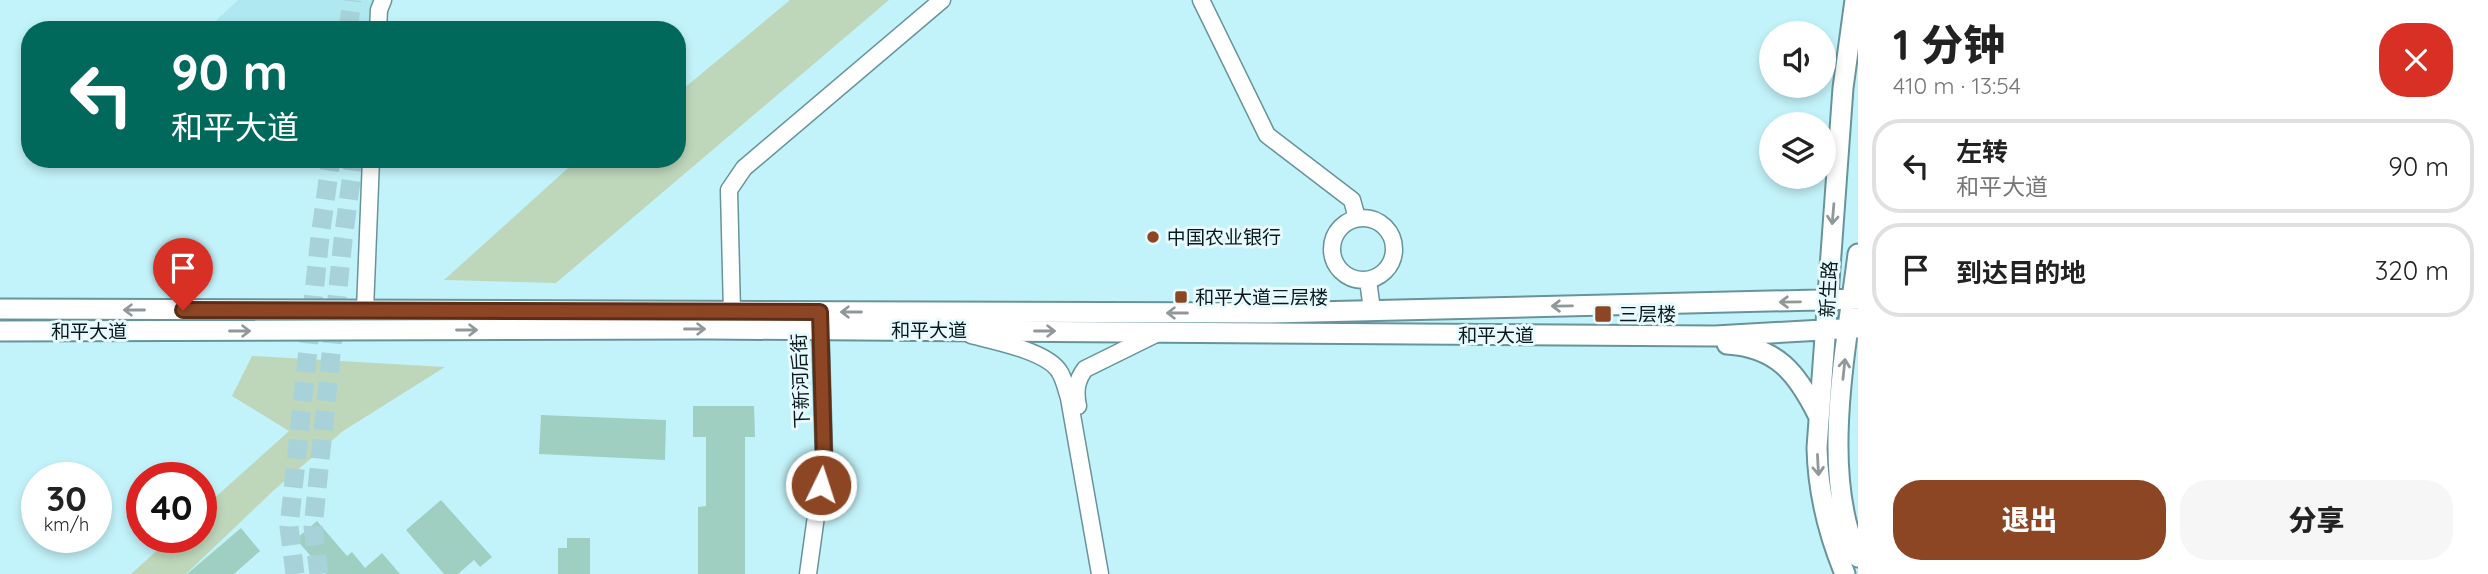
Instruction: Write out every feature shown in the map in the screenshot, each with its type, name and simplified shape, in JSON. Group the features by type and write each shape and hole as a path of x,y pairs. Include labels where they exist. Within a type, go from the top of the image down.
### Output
{"main road":[{"name":"新生路","path":"1845,574 1826,523 1817,447 1843,88 1855,0"},
{"name":"新生路","path":"1858,254 1853,329 1837,452 1844,519 1858,557"},
{"name":"和平大道","path":"0,331 820,321 1855,300"},
{"name":"和平大道","path":"0,309 727,312 952,331 1715,336 1853,329"},
{"path":"1715,336 1723,344 1759,349 1777,359 1798,380 1819,418"}],"street":[{"path":"378,21 383,0"},
{"path":"727,312 729,190 744,168 942,0"},
{"path":"1201,0 1267,135 1352,200 1357,218"},
{"path":"365,310 371,168"},
{"path":"1357,218 1373,219 1380,223 1387,228 1394,243 1389,267 1383,273 1364,280 1352,278 1339,269 1332,254 1337,231 1342,225 1357,218"},
{"path":"1364,280 1367,310"},
{"name":"下新河后街","path":"808,574 824,457 820,321"},
{"path":"952,331 1015,347 1051,361 1060,372 1069,398 1100,574"},
{"path":"1106,574 1076,396 1078,379 1085,369 1097,362 1159,332"}],"shaded area":[{"path":"238,0 379,0 376,21 216,21"}],"green space":[{"path":"790,0 889,0 556,283 444,280 568,168 686,168 686,87"},
{"path":"252,356 445,367 343,431 273,491 217,544 217,496 289,431 232,396"},
{"path":"154,553 208,553 186,574 131,574"}],"building":[{"path":"693,406 754,406 755,437 745,437 745,574 698,574 698,507 706,506 706,437 693,437"},
{"path":"541,415 666,420 665,460 539,454"},
{"path":"441,500 492,557 480,567 474,560 458,574 444,574 406,530"},
{"path":"317,521 347,556 352,552 365,568 382,553 400,574 326,574 296,539"},
{"path":"241,528 260,551 234,574 187,574 212,553 217,553 217,548"},
{"path":"567,538 590,538 590,574 558,574 558,548 567,548"}],"tunnel":[{"path":"349,21 352,0"},
{"path":"295,574 289,527 330,168"},
{"path":"319,574 313,527 353,168"}],"place":[{"name":"中国农业银行","path":"1153,237"},
{"name":"和平大道三层楼","path":"1181,297"},
{"name":"三层楼","path":"1603,314"}],"route":[{"path":"183,310 820,312 824,457 821,485"}]}
